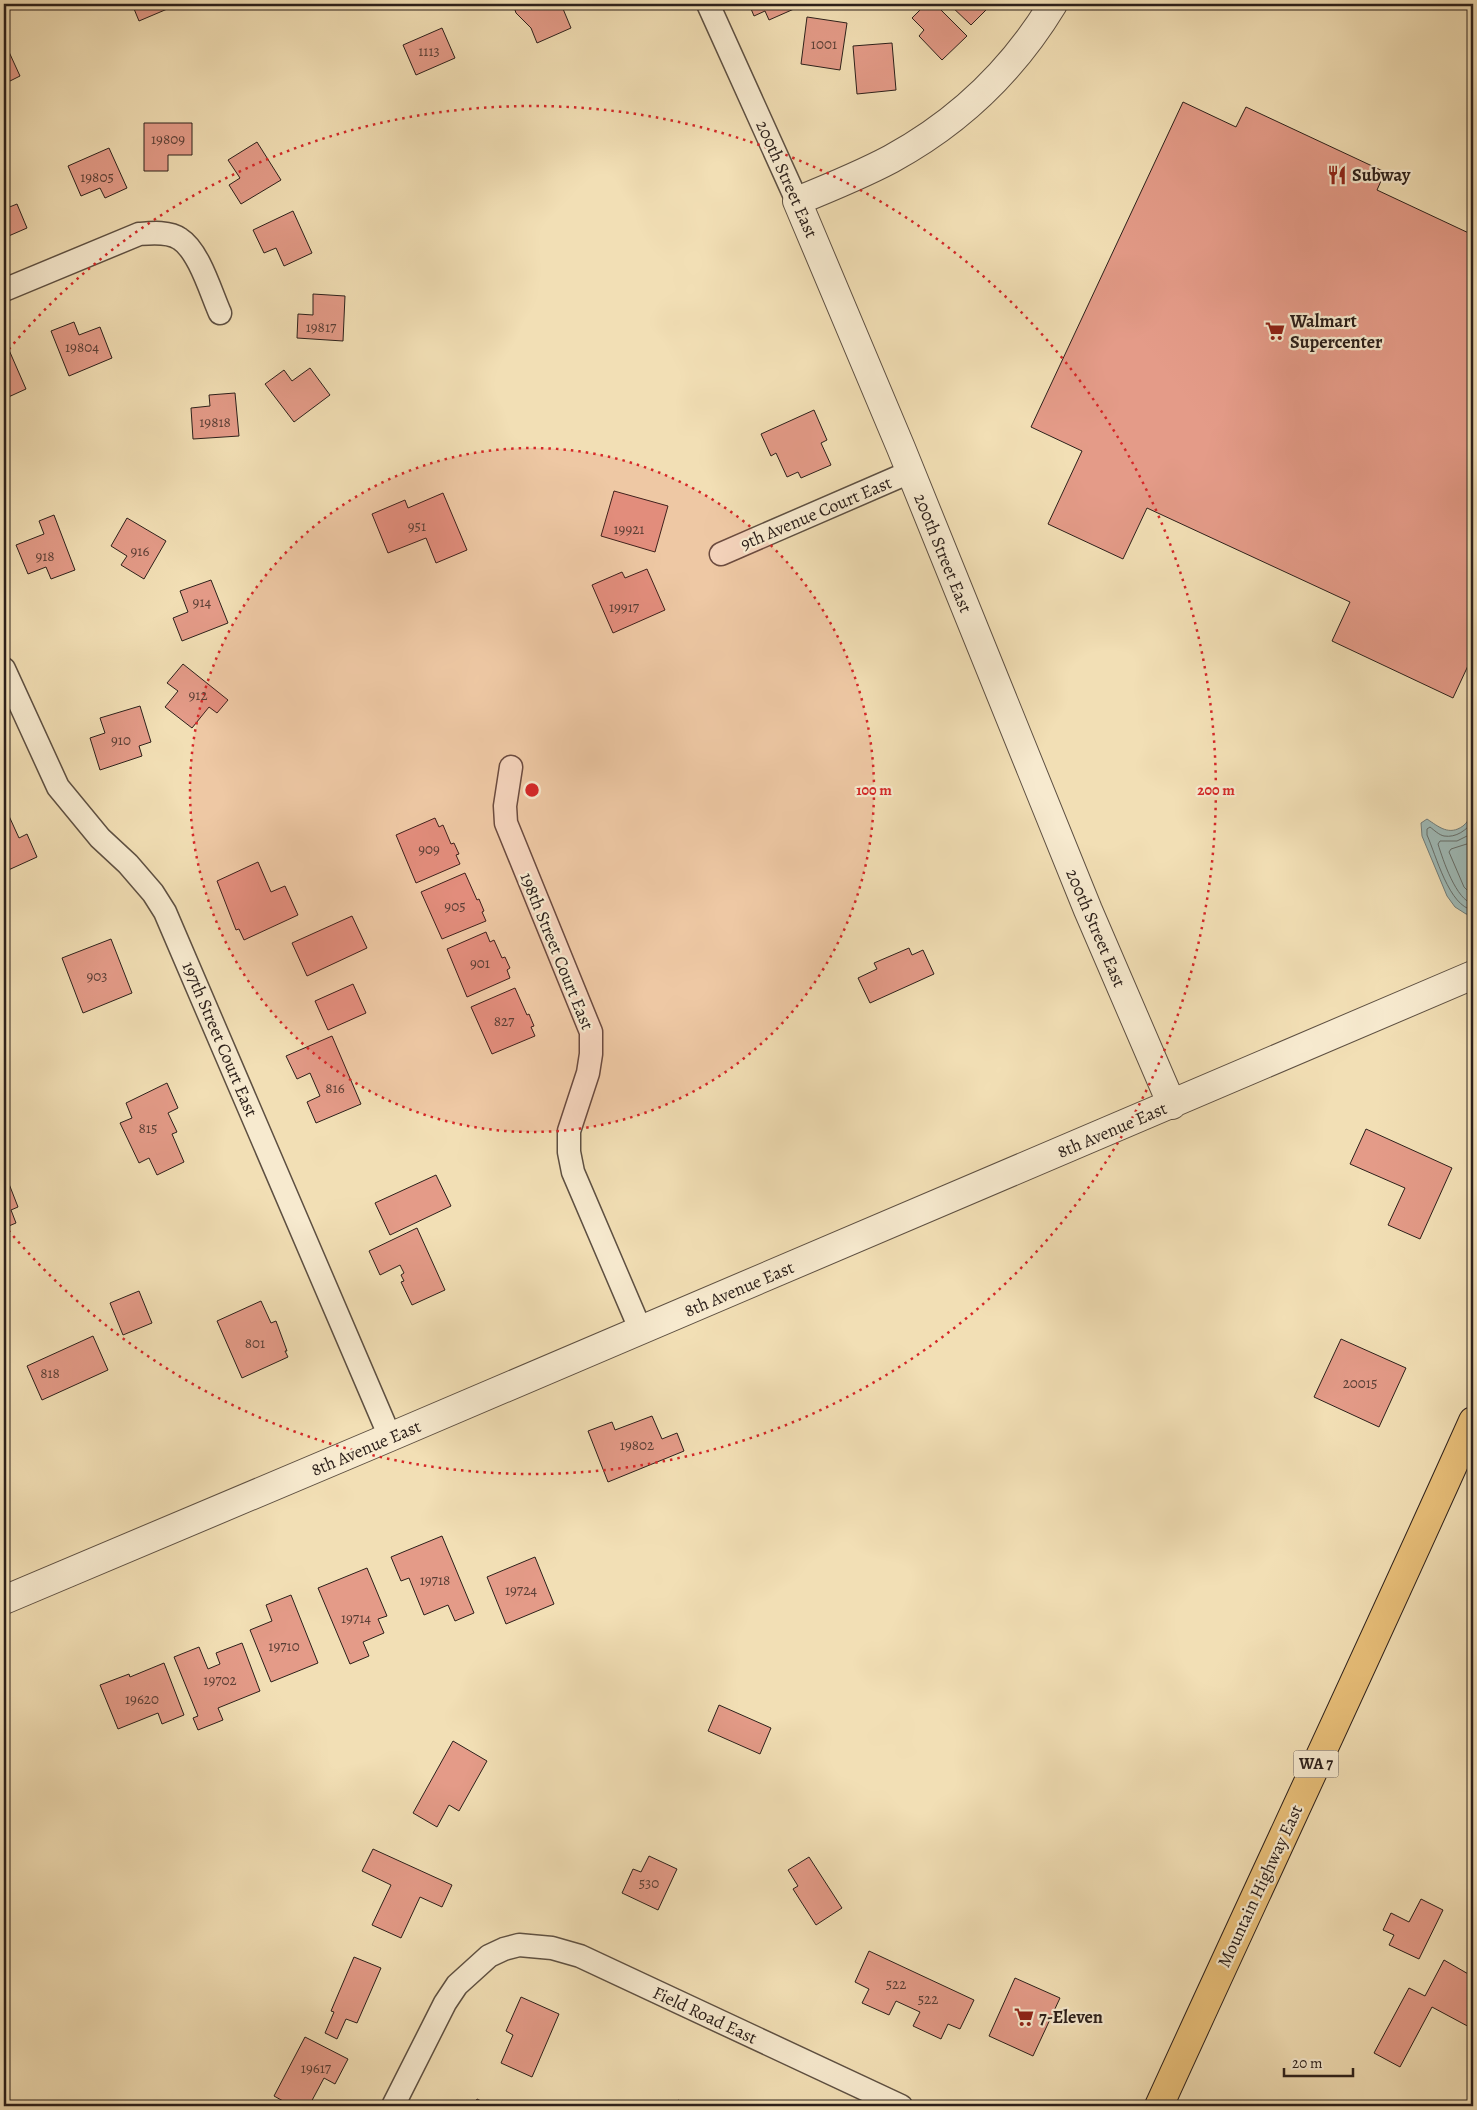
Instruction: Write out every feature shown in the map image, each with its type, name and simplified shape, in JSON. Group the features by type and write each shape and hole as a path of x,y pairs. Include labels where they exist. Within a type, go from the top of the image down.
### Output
{"main road":[{"name":"Mountain Highway East","path":"1158,2106 1371,1650 1473,1421"}],"street":[{"name":"200th Street East","path":"708,4 797,201 910,472 1088,910 1172,1105"},
{"path":"797,201 891,159 934,133 980,97 1009,66 1039,28 1053,4"},
{"path":"4,290 139,234 158,233 180,238 191,250 220,313"},
{"name":"9th Avenue Court East","path":"721,554 910,472"},
{"name":"197th Street Court East","path":"4,669 58,787 100,838 128,864 153,893 165,912 390,1437"},
{"name":"198th Street Court East","path":"511,767 505,806 506,823 591,1032 591,1054 588,1073 569,1131 569,1152 573,1172 641,1331"},
{"name":"8th Avenue East","path":"4,1600 641,1331 1473,975"},
{"name":"Field Road East","path":"393,2106 445,2003 457,1985 489,1956 519,1945 552,1948 580,1956 901,2106"}],"water":[{"path":"1473,814 1473,915 1466,914 1455,907 1447,896 1422,836 1421,823 1427,819 1444,829 1453,830 1463,826"}],"building":[{"path":"132,4 179,4 139,21"},
{"path":"513,4 561,4 571,28 537,43 531,28 516,13"},
{"path":"749,4 803,5 769,20 765,11 754,16"},
{"path":"926,4 935,4 967,36 942,60 919,36 924,30 912,18"},
{"path":"949,4 992,4 971,25"},
{"path":"807,17 847,23 840,70 801,64"},
{"path":"442,28 455,58 416,75 403,45"},
{"path":"4,41 20,76 4,84"},
{"path":"892,43 896,90 857,94 853,46"},
{"name":"Walmart Supercenter","path":"1183,102 1236,127 1246,107 1385,172 1377,190 1473,235 1473,655 1453,698 1332,641 1350,602 1147,508 1123,559 1048,524 1082,451 1031,427"},
{"path":"144,123 192,123 192,155 168,155 168,171 144,171"},
{"path":"257,142 281,180 241,204 229,185 240,178 228,160"},
{"path":"109,148 127,188 105,198 100,188 81,196 68,166"},
{"path":"4,200 7,208 17,204 27,228 4,238"},
{"path":"293,211 312,253 284,266 276,248 264,253 253,230"},
{"path":"313,294 345,296 343,341 297,338 298,314 313,315"},
{"path":"74,322 79,335 100,327 112,358 69,376 51,331"},
{"path":"9,350 26,389 4,399 4,352"},
{"path":"310,368 330,395 294,422 265,384 284,370 292,381"},
{"path":"235,393 239,436 193,439 191,408 210,406 209,395"},
{"path":"814,410 827,440 821,443 831,465 801,478 798,472 787,477 776,453 771,456 761,434"},
{"path":"614,491 668,506 655,552 601,536"},
{"path":"443,493 467,550 436,563 426,538 388,553 372,514 405,500 408,508"},
{"path":"54,515 75,570 51,579 46,567 28,574 16,545 44,534 39,521"},
{"path":"127,518 166,541 144,579 121,565 127,556 111,546"},
{"path":"647,569 665,610 613,633 592,585 622,572 625,578"},
{"path":"211,580 228,623 182,641 173,618 188,612 180,591"},
{"path":"183,664 228,700 217,713 209,707 192,728 165,707 178,691 167,683"},
{"path":"140,706 151,742 139,746 142,756 100,770 90,738 105,733 100,718"},
{"path":"4,805 19,838 27,834 37,857 4,872"},
{"path":"435,818 439,827 443,825 451,844 454,843 459,854 456,855 460,864 416,883 396,835"},
{"path":"258,862 271,892 285,886 298,915 244,940 239,929 236,930 217,881"},
{"path":"465,873 477,900 479,899 486,921 442,939 421,892"},
{"path":"352,916 367,948 307,976 292,943"},
{"path":"486,932 490,942 494,940 502,958 505,957 510,968 507,970 510,978 467,997 447,949"},
{"path":"111,939 132,993 83,1013 62,958"},
{"path":"909,948 912,955 923,950 934,974 870,1003 858,978 877,969 874,963"},
{"path":"353,984 366,1013 328,1030 315,1001"},
{"path":"515,988 534,1026 531,1027 535,1036 492,1054 471,1007"},
{"path":"332,1036 361,1104 316,1123 307,1102 320,1096 310,1073 297,1079 286,1056"},
{"path":"167,1083 178,1108 168,1113 177,1132 172,1134 184,1162 157,1175 149,1158 139,1163 120,1123 132,1118 126,1103"},
{"path":"1366,1129 1452,1168 1420,1239 1388,1225 1405,1188 1350,1164"},
{"path":"4,1171 18,1207 11,1210 16,1223 4,1228"},
{"path":"436,1175 451,1206 390,1235 375,1203"},
{"path":"417,1228 445,1290 412,1305 401,1282 404,1281 401,1275 404,1273 400,1265 380,1275 369,1251"},
{"path":"139,1291 152,1323 123,1335 110,1303"},
{"path":"261,1301 271,1323 276,1321 288,1357 242,1378 217,1321"},
{"path":"93,1336 108,1370 42,1400 27,1366"},
{"path":"1341,1339 1406,1368 1379,1427 1314,1397"},
{"path":"652,1416 662,1439 677,1433 684,1451 608,1482 588,1431 612,1422 615,1430"},
{"path":"442,1536 474,1613 455,1621 448,1605 424,1615 409,1578 401,1581 391,1557"},
{"path":"535,1557 554,1604 506,1624 487,1577"},
{"path":"367,1568 387,1616 378,1619 384,1633 363,1642 369,1656 350,1664 318,1588"},
{"path":"291,1595 318,1663 271,1682 250,1630 272,1621 266,1605"},
{"path":"242,1643 260,1691 218,1708 223,1720 198,1730 193,1718 198,1716 174,1657 199,1647 208,1669 220,1664 216,1653"},
{"path":"164,1663 184,1715 162,1724 158,1713 118,1729 100,1685 129,1674 130,1677"},
{"path":"719,1705 771,1728 760,1754 708,1731"},
{"path":"453,1741 487,1761 459,1811 449,1805 437,1827 413,1813"},
{"path":"373,1849 452,1885 442,1907 420,1897 401,1938 372,1925 391,1885 362,1871"},
{"path":"649,1856 677,1869 658,1910 622,1893 633,1869 641,1872"},
{"path":"809,1857 842,1908 816,1925 793,1889 798,1886 788,1870"},
{"path":"1421,1899 1443,1910 1419,1959 1389,1945 1394,1935 1383,1930 1391,1913 1409,1922"},
{"path":"869,1951 974,2000 960,2029 948,2024 941,2039 913,2026 920,2012 896,2001 889,2015 862,2003 869,1989 855,1982"},
{"path":"354,1957 381,1968 357,2023 346,2019 337,2039 325,2033 334,2012 331,2011"},
{"path":"1444,1960 1470,1975 1473,1969 1473,2029 1432,2007 1400,2067 1374,2053 1409,1988 1425,1996"},
{"name":"7-Eleven","path":"1015,1978 1060,1998 1033,2056 989,2036"},
{"path":"521,1997 559,2014 532,2077 501,2063 513,2035 506,2031"},
{"path":"305,2037 348,2059 335,2084 324,2078 309,2106 292,2106 274,2096"},
{"path":"477,2099 491,2106 473,2106"},
{"path":"678,2100 691,2106 675,2106"}],"place":[{"name":"Subway","path":"1337,175"},
{"name":"Walmart Supercenter","path":"1275,331"},
{"name":"7-Eleven","path":"1024,2017"}]}
